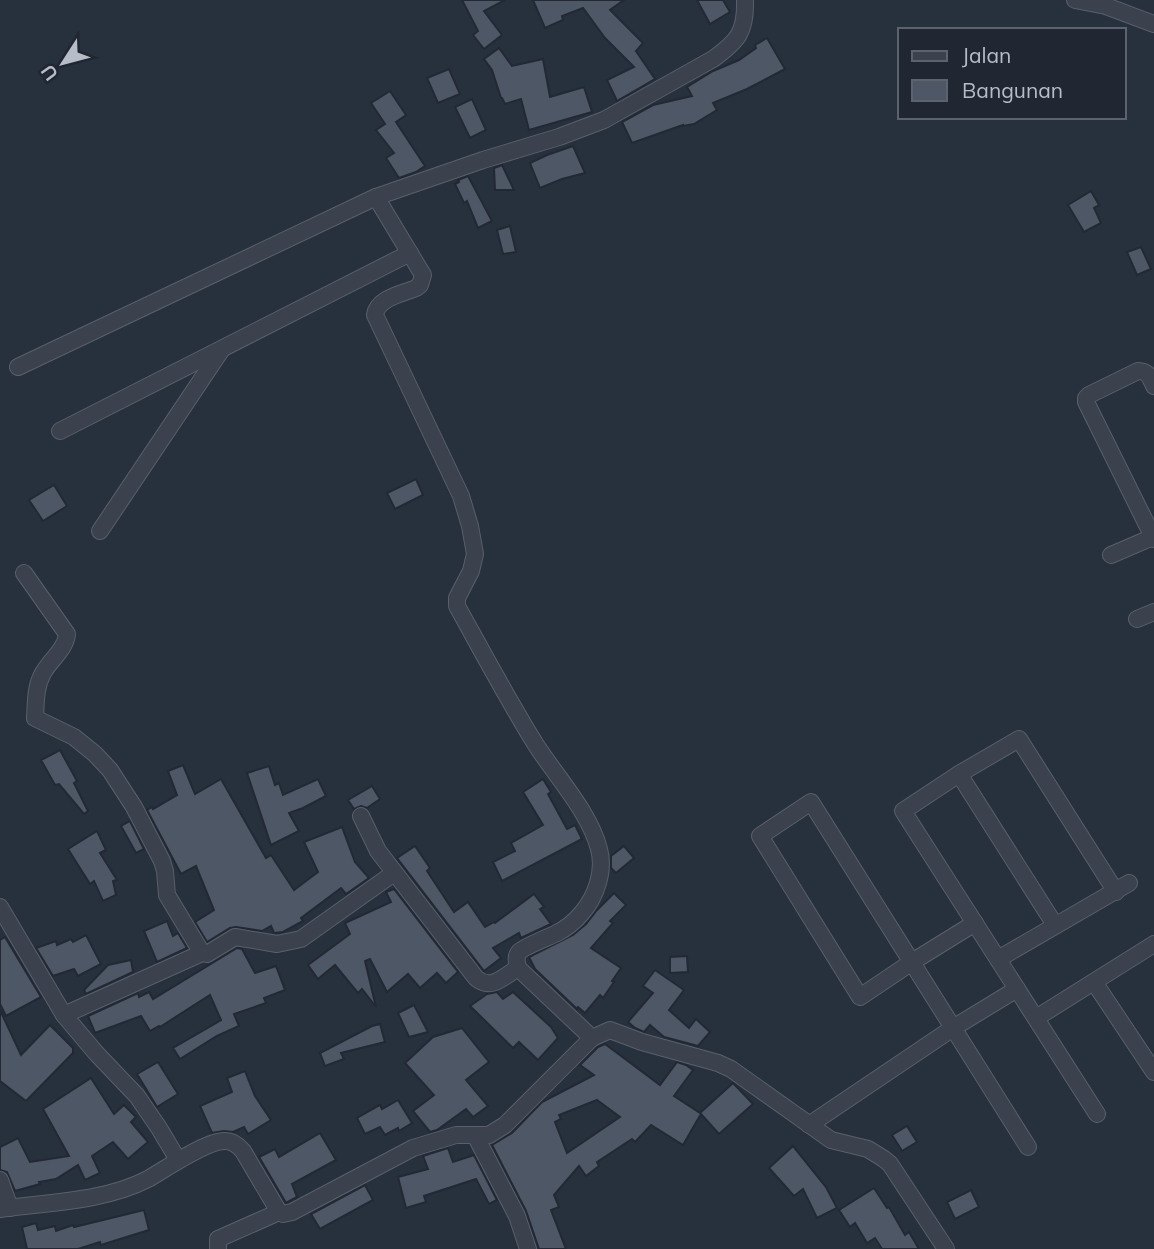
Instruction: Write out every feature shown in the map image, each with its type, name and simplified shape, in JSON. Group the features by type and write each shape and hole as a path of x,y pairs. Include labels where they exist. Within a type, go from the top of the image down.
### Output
{"street":[{"path":"18,367 376,197 604,120 730,47 741,33 745,0"},
{"path":"1075,0 1106,6 1154,24"},
{"path":"376,197 423,275 421,285 379,304 375,315 461,496 470,526 475,554 471,571 457,598 457,607 517,712 587,823 599,849 601,863 596,890 581,914 560,932 520,950 516,958 518,968 592,1038"},
{"path":"60,431 410,253"},
{"path":"100,531 224,347"},
{"path":"1111,555 1154,538 1086,398 1138,371 1148,374 1154,386"},
{"path":"24,573 67,634 62,648 41,676 36,693 35,718 74,737 110,770 134,807 162,860 167,895 202,953"},
{"path":"1137,619 1154,612"},
{"path":"998,959 1122,887 1019,738 903,811 1097,1114"},
{"path":"960,774 1055,926"},
{"path":"975,923 912,962 860,997 760,836 811,802 912,962 1028,1147"},
{"path":"361,816 372,840 394,873 479,981 491,984 518,968"},
{"path":"64,1016 202,953 207,954 235,937 277,944 300,939 394,873"},
{"path":"0,907 64,1016 137,1096 178,1160"},
{"path":"1035,1018 1153,946"},
{"path":"1094,982 1154,1072"},
{"path":"809,1125 953,1028 1017,989"},
{"path":"218,1249 218,1239 279,1212 292,1212 413,1148 456,1135 489,1135 505,1125 592,1038 610,1030 642,1042 718,1063 831,1140 868,1149 884,1159 890,1164 946,1249"},
{"path":"475,1135 517,1216 528,1249"},
{"path":"0,1180 5,1209 79,1199 110,1193 146,1180 178,1160 226,1141 243,1151 279,1212"}],"building":[{"path":"462,0 505,0 484,11 502,35 484,49 473,35 478,31"},
{"path":"533,0 624,0 610,10 643,43 636,51 655,79 617,101 607,80 634,67 605,38 583,8 562,16 563,20 545,28"},
{"path":"697,0 723,0 730,12 710,24"},
{"path":"767,38 785,69 713,103 717,110 694,124 683,125 632,143 622,122 653,105 692,96 687,87 713,71 739,60"},
{"path":"499,48 512,66 543,59 550,97 584,87 592,112 529,130 521,99 505,104 492,70 484,59"},
{"path":"449,69 460,94 438,103 427,78"},
{"path":"390,91 406,115 396,122 425,166 399,178 386,158 394,153 376,130 385,124 371,103"},
{"path":"472,99 486,130 470,138 455,107"},
{"path":"573,146 585,173 540,188 530,163"},
{"path":"502,165 514,190 495,190 494,168"},
{"path":"468,176 492,221 478,228 467,201 464,203 455,184"},
{"path":"1091,191 1099,205 1094,208 1101,223 1084,232 1068,205"},
{"path":"510,226 516,252 503,254 497,230"},
{"path":"1141,247 1151,269 1137,275 1127,252"},
{"path":"416,479 423,495 395,509 387,493"},
{"path":"54,485 67,506 43,521 29,500"},
{"path":"60,750 77,781 74,783 88,811 84,814 59,784 55,785 41,760"},
{"path":"183,765 195,794 221,779 266,858 271,855 294,890 318,872 304,842 342,827 355,862 369,878 346,894 341,888 301,918 303,921 283,932 274,933 271,926 262,931 236,927 207,942 195,922 214,910 196,866 181,874 147,810 177,795 168,771"},
{"path":"269,766 275,785 279,783 283,795 318,779 326,796 289,813 299,831 271,845 247,773"},
{"path":"543,779 567,829 575,825 582,839 502,881 493,862 515,851 511,843 543,825 523,792"},
{"path":"372,786 380,799 367,808 361,806 354,809 348,800"},
{"path":"130,821 144,849 136,853 121,826"},
{"path":"97,831 106,850 100,853 117,880 113,881 116,895 103,901 94,881 90,884 68,849"},
{"path":"415,846 430,868 427,871 454,912 468,902 485,927 495,923 534,894 544,907 540,909 551,924 521,938 519,933 493,948 501,958 484,971 397,858"},
{"path":"624,846 634,858 616,873 611,868 611,856"},
{"path":"394,889 458,972 446,983 437,973 420,988 408,974 387,992 370,959 365,961 376,1007 362,989 358,993 335,965 318,979 308,965 350,934 345,923 391,902 386,892"},
{"path":"614,893 626,905 610,921 613,923 591,948 621,968 603,998 600,995 585,1013 578,1007 577,1009 535,969 529,957 573,935"},
{"path":"167,921 173,936 178,933 187,948 157,962 144,931"},
{"path":"86,935 101,964 78,976 74,969 53,976 36,948 56,941 57,945 71,939 73,942"},
{"path":"5,937 41,997 6,1016 0,1004 0,940"},
{"path":"237,948 242,949 255,973 276,966 285,990 264,998 266,1003 234,1014 239,1026 180,1059 173,1048 221,1020 210,995 150,1031 141,1016 95,1033 88,1016 138,993 139,997 149,992 153,999"},
{"path":"687,956 688,972 670,973 670,957"},
{"path":"131,960 133,972 86,994 84,990 108,965"},
{"path":"655,970 684,990 669,1010 689,1028 696,1019 710,1032 698,1046 664,1037 650,1025 644,1032 628,1022 653,993 643,986"},
{"path":"497,992 503,999 513,992 551,1027 558,1038 538,1060 519,1042 513,1048 470,1006 487,994"},
{"path":"414,1005 428,1032 409,1037 398,1013"},
{"path":"0,1010 21,1055 50,1025 73,1048 73,1053 26,1101 0,1081"},
{"path":"380,1024 385,1042 341,1053 344,1059 325,1066 320,1053"},
{"path":"462,1028 489,1062 466,1080 488,1106 473,1117 466,1109 430,1132 413,1111 434,1095 405,1063 433,1037"},
{"path":"605,1044 660,1085 677,1062 686,1065 693,1070 674,1096 700,1113 733,1083 753,1104 719,1134 701,1114 683,1145 651,1125 635,1142 632,1139 597,1162 599,1166 586,1176 579,1166 554,1195 559,1207 551,1210 566,1249 539,1249 526,1211 492,1145 512,1133 542,1102 594,1075 580,1065 598,1047","holes":["597,1100 620,1117 567,1153 555,1122 561,1119 559,1115"]},
{"path":"158,1062 178,1094 157,1107 137,1074"},
{"path":"245,1071 255,1096 271,1120 248,1134 244,1127 233,1132 212,1133 200,1106 232,1092 227,1078"},
{"path":"91,1078 114,1114 124,1105 136,1117 131,1122 148,1142 128,1159 113,1142 92,1156 100,1173 85,1180 78,1165 56,1179 15,1191 7,1172 0,1170 0,1147 18,1138 30,1162 69,1156 43,1109"},
{"path":"398,1100 412,1123 385,1135 380,1127 365,1134 357,1118 380,1105 382,1109"},
{"path":"907,1126 917,1142 902,1151 892,1135"},
{"path":"320,1133 336,1160 292,1184 297,1197 286,1203 259,1157 275,1149 279,1157"},
{"path":"793,1146 826,1187 837,1208 817,1218 803,1189 794,1196 769,1168"},
{"path":"448,1148 453,1162 474,1155 497,1200 489,1204 476,1179 424,1196 426,1202 406,1208 398,1177 428,1169 423,1156"},
{"path":"365,1185 373,1200 320,1229 311,1214"},
{"path":"874,1188 905,1235 909,1232 919,1249 882,1249 875,1238 867,1243 855,1223 850,1227 839,1210"},
{"path":"971,1190 979,1207 955,1219 947,1202"},
{"path":"144,1210 149,1230 78,1249 27,1249 22,1227 36,1223 38,1230 55,1226 56,1231"}]}
